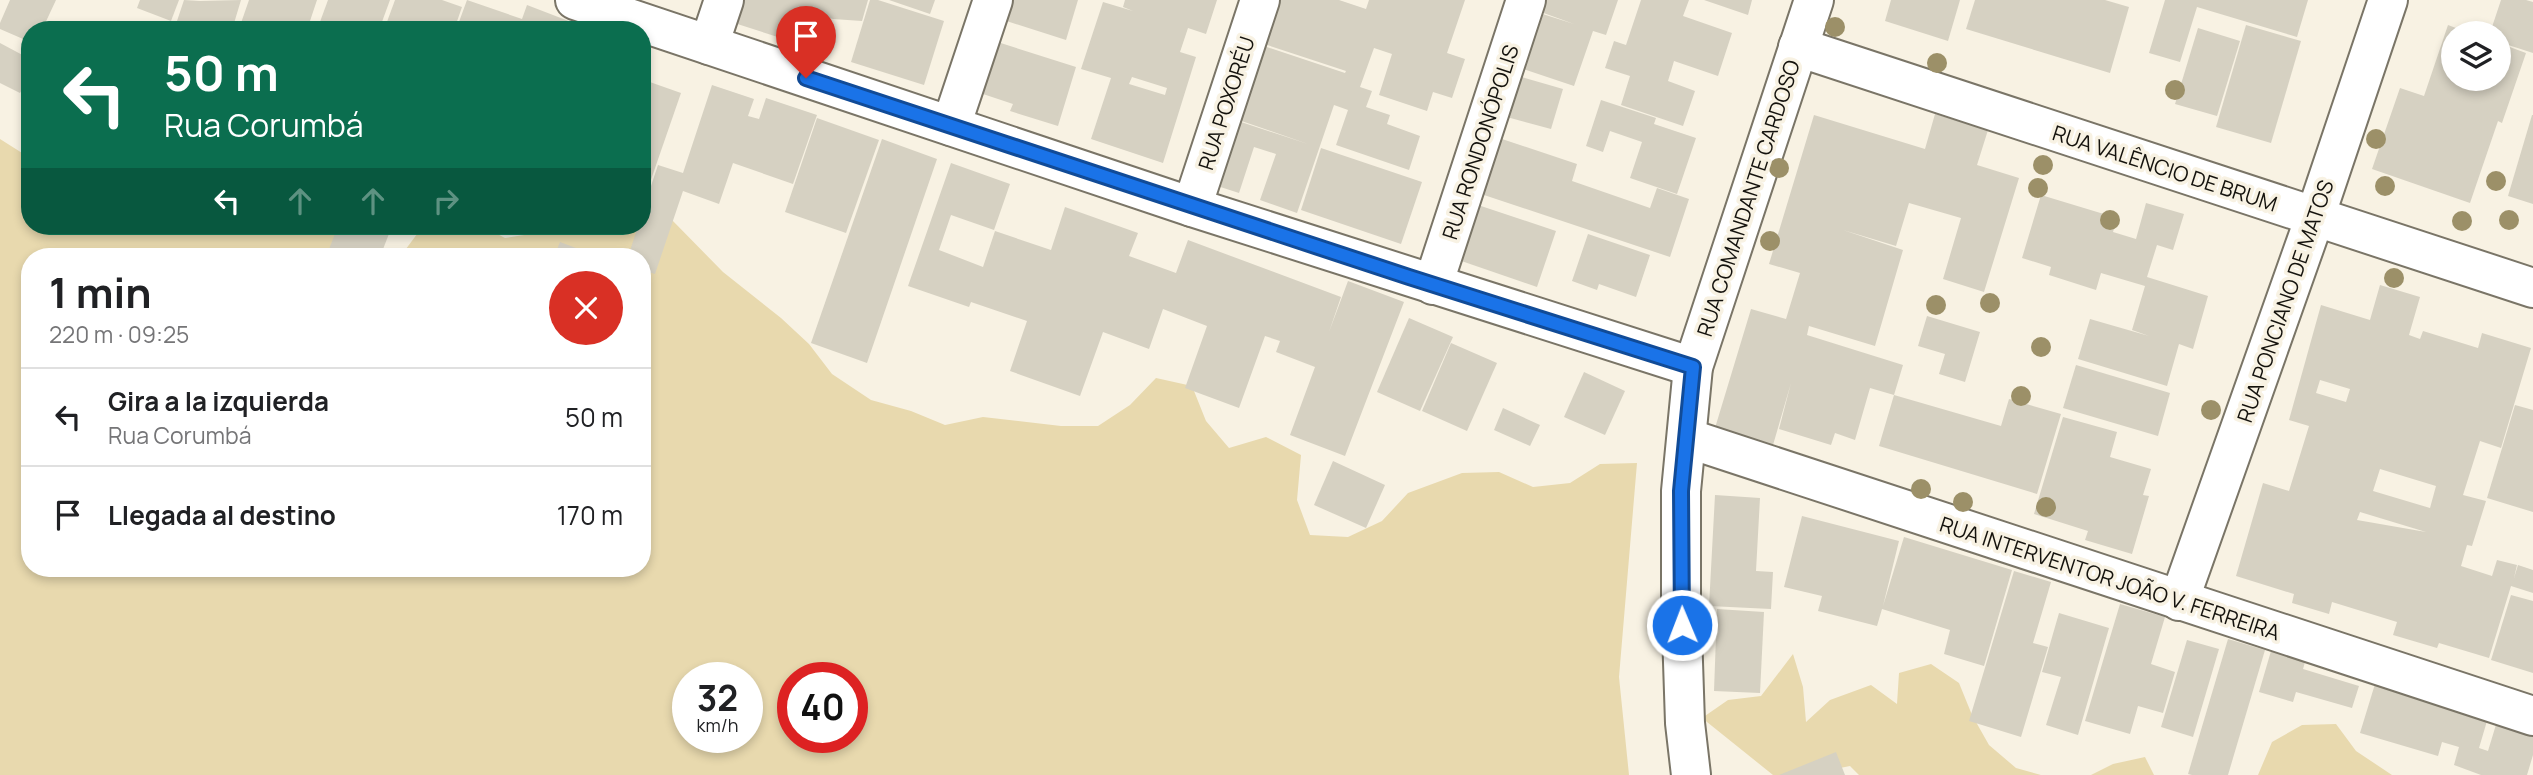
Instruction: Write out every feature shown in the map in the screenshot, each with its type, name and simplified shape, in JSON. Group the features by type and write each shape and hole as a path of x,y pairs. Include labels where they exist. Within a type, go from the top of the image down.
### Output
{"street":[{"path":"575,0 638,21"},
{"path":"709,45 724,0"},
{"path":"951,126 993,0"},
{"name":"RUA POXORÉU","path":"1192,206 1260,0"},
{"name":"RUA RONDONÓPOLIS","path":"1433,285 1526,0"},
{"name":"RUA COMANDANTE CARDOSO","path":"1691,775 1685,723 1681,491 1693,367 1814,0"},
{"name":"RUA PONCIANO DE MATOS","path":"2179,601 2315,218 2388,0"},
{"path":"651,26 1433,285 1693,367"},
{"name":"RUA VALÊNCIO DE BRUM","path":"1798,47 2533,288"},
{"name":"RUA INTERVENTOR JOÃO V. FERREIRA","path":"1687,438 2533,716"}],"shaded area":[{"path":"0,139 21,152 21,235 340,235 347,248 21,248 21,577 651,577 651,248 407,248 416,235 499,235 505,238 524,235 651,235 651,224 671,219 723,272 809,344 832,374 871,400 911,411 945,425 983,417 1061,426 1098,426 1130,405 1156,378 1192,386 1206,421 1229,448 1266,437 1301,455 1297,500 1310,535 1348,537 1382,521 1408,493 1462,473 1499,472 1533,487 1570,483 1600,464 1637,463 1619,677 1629,775 0,775"},
{"path":"1793,654 1803,687 1806,722 1830,700 1871,685 1897,704 1899,673 1931,664 1959,683 1972,715 1989,745 2016,768 2041,775 1859,775 1850,766 1805,775 1773,775 1702,718 1728,700 1761,696"},
{"path":"2336,724 2356,751 2392,775 2258,775 2272,742 2302,725"},
{"path":"2145,757 2154,775 2091,775 2113,764"}],"building":[{"path":"10,0 56,0 46,21 21,21 21,38 0,29"},
{"path":"140,0 179,0 171,21 137,8"},
{"path":"184,0 241,0 235,21 177,21"},
{"path":"249,0 317,0 310,21 242,21"},
{"path":"328,0 390,0 382,21 320,21"},
{"path":"395,0 442,0 462,7 457,21 387,21"},
{"path":"467,0 522,19 527,5 569,21 459,21"},
{"path":"735,0 868,0 862,21 833,19 797,8 787,40 728,21"},
{"path":"870,0 878,0 944,21 924,85 851,62"},
{"path":"889,0 935,0 930,14"},
{"path":"996,0 1078,0 1066,40 991,16"},
{"path":"1125,0 1217,0 1206,34 1188,28 1180,52 1196,57 1163,163 1091,139 1111,78 1081,69 1103,2 1133,11 1123,7","holes":["1132,77 1167,88 1165,95 1129,84"]},
{"path":"1266,0 1339,0 1366,9 1369,0 1465,0 1447,53 1465,59 1452,98 1433,92 1427,111 1379,95 1392,54 1374,48 1360,87 1372,91 1366,107 1390,115 1387,124 1420,136 1409,170 1336,145 1348,110 1334,105 1297,213 1260,200 1276,154 1254,147 1239,193 1205,182 1226,117 1308,144 1227,116 1252,42 1345,73 1346,71 1252,40"},
{"path":"1530,0 1618,0 1606,35 1593,31 1574,86 1520,68 1527,9 1574,24 1527,7"},
{"path":"1641,0 1689,0 1683,16 1732,33 1718,76 1674,61 1668,81 1695,91 1683,126 1621,105 1630,76 1605,68 1614,41 1626,45"},
{"path":"1704,0 1752,0 1748,15"},
{"path":"1891,0 1960,0 1948,41 1885,21"},
{"path":"1975,0 2105,0 2129,7 2110,73 1966,29"},
{"path":"2165,0 2308,0 2297,37 2197,7 2180,62 2149,53"},
{"path":"2501,0 2533,2 2533,53 2511,46 2511,21 2494,21"},
{"path":"2246,25 2301,41 2271,143 2216,127"},
{"path":"2198,28 2240,41 2217,116 2175,104"},
{"path":"985,38 1076,67 1058,126 1010,111 1013,104 968,89"},
{"path":"0,43 21,54 21,91 0,83"},
{"path":"2441,46 2441,91 2511,91 2511,47 2526,53 2502,123 2498,121 2470,203 2372,169 2400,88 2424,96"},
{"path":"1504,72 1563,89 1551,129 1492,113"},
{"path":"651,82 681,93 651,180"},
{"path":"712,85 754,99 748,116 759,119 766,98 817,115 793,184 733,163 719,204 683,191 655,274 651,273 651,248 631,248 635,235 651,235 651,186 658,165 683,173"},
{"path":"1601,100 1656,118 1654,124 1696,138 1677,194 1630,178 1642,142 1610,131 1603,152 1586,146"},
{"path":"1935,114 1988,130 1977,165 2019,178 1984,292 1943,279 1961,218 1909,203 1896,246 1843,230 1903,250 1875,346 1809,326 1807,335 1903,365 1894,395 1870,388 1855,440 1835,433 1831,445 1779,429 1791,383 1773,445 1715,428 1751,309 1786,319 1800,273 1769,264 1814,115 1925,149"},
{"path":"2533,115 2533,204 2508,196"},
{"path":"817,118 879,140 846,233 785,212"},
{"path":"1484,133 1577,164 1572,181 1650,208 1657,188 1689,199 1670,257 1466,189"},
{"path":"882,139 937,159 867,363 811,343"},
{"path":"1321,148 1422,182 1401,244 1301,210"},
{"path":"951,163 1010,184 994,230 951,215 939,250 983,267 995,231 1051,250 1065,207 1138,233 1129,256 1176,273 1188,240 1341,297 1329,332 1348,281 1404,302 1345,456 1290,435 1315,367 1276,352 1280,341 1265,336 1239,408 1185,388 1207,326 1163,309 1149,349 1103,332 1080,396 1010,371 1027,321 971,302 969,307 908,286"},
{"path":"2041,195 2117,218 2113,232 2136,239 2146,203 2184,214 2173,250 2157,245 2147,277 2208,296 2193,349 2179,344 2167,386 2078,359 2090,319 2149,336 2132,330 2145,286 2101,273 2096,290 2049,275 2051,267 2022,258"},
{"path":"1463,200 1556,231 1537,287 1444,255"},
{"path":"1588,234 1650,255 1636,297 1599,284 1597,290 1572,281"},
{"path":"335,235 389,235 383,248 329,248"},
{"path":"560,242 576,248 558,248"},
{"path":"2380,285 2420,297 2409,335 2420,339 2423,331 2478,348 2482,333 2531,348 2501,448 2480,441 2463,495 2486,501 2472,546 2467,545 2461,566 2492,576 2497,560 2517,565 2514,578 2518,565 2533,570 2533,593 2511,586 2489,658 2439,643 2437,648 2393,635 2397,622 2332,602 2329,614 2292,603 2294,594 2236,576 2263,483 2289,491 2309,426 2289,420 2321,305 2370,320","holes":["2320,380 2350,389 2346,402 2316,393","2380,469 2436,486 2430,508 2373,491","2360,512 2426,532 2357,520"]},
{"path":"1927,316 1980,332 1965,382 1939,374 1945,354 1918,346"},
{"path":"1409,318 1453,337 1420,411 1377,392"},
{"path":"1451,343 1497,363 1467,431 1422,411"},
{"path":"2076,365 2170,393 2158,436 2063,408"},
{"path":"1584,372 1625,391 1605,435 1564,417"},
{"path":"1894,395 2001,426 2009,399 2061,414 2037,494 1879,446"},
{"path":"2515,405 2533,410 2533,512 2487,498"},
{"path":"1503,408 1540,425 1530,446 1494,430"},
{"path":"2063,417 2117,432 2110,457 2151,469 2143,495 2149,496 2132,554 2085,540 2088,531 2034,514"},
{"path":"1333,461 1385,485 1366,528 1314,505"},
{"path":"1715,495 1760,498 1756,571 1773,572 1771,609 1709,606"},
{"path":"1802,516 1899,541 1883,606 1904,537 2012,570 1984,666 1944,654 1950,630 1882,609 1877,626 1818,611 1822,596 1784,587"},
{"path":"2014,571 2051,582 2033,643 2048,647 2021,737 1969,721"},
{"path":"2511,595 2533,601 2533,673 2491,660"},
{"path":"2120,604 2165,617 2151,664 2175,672 2163,713 2138,706 2130,734 2085,721"},
{"path":"1717,609 1764,612 1760,693 1714,691"},
{"path":"2059,613 2109,628 2078,735 2046,725 2061,677 2042,672"},
{"path":"2228,639 2265,650 2228,775 2188,774"},
{"path":"2187,640 2219,649 2193,737 2161,727"},
{"path":"2271,651 2305,662 2303,669 2359,686 2352,708 2296,692 2293,702 2259,692"},
{"path":"2375,684 2487,721 2479,748 2488,751 2498,718 2533,729 2533,755 2527,775 2481,775 2454,765 2459,747 2442,742 2438,756 2360,733"},
{"path":"1836,752 1845,775 1779,775"}],"route":[{"path":"806,78 1409,277 1693,367 1681,491 1682,625"}]}
